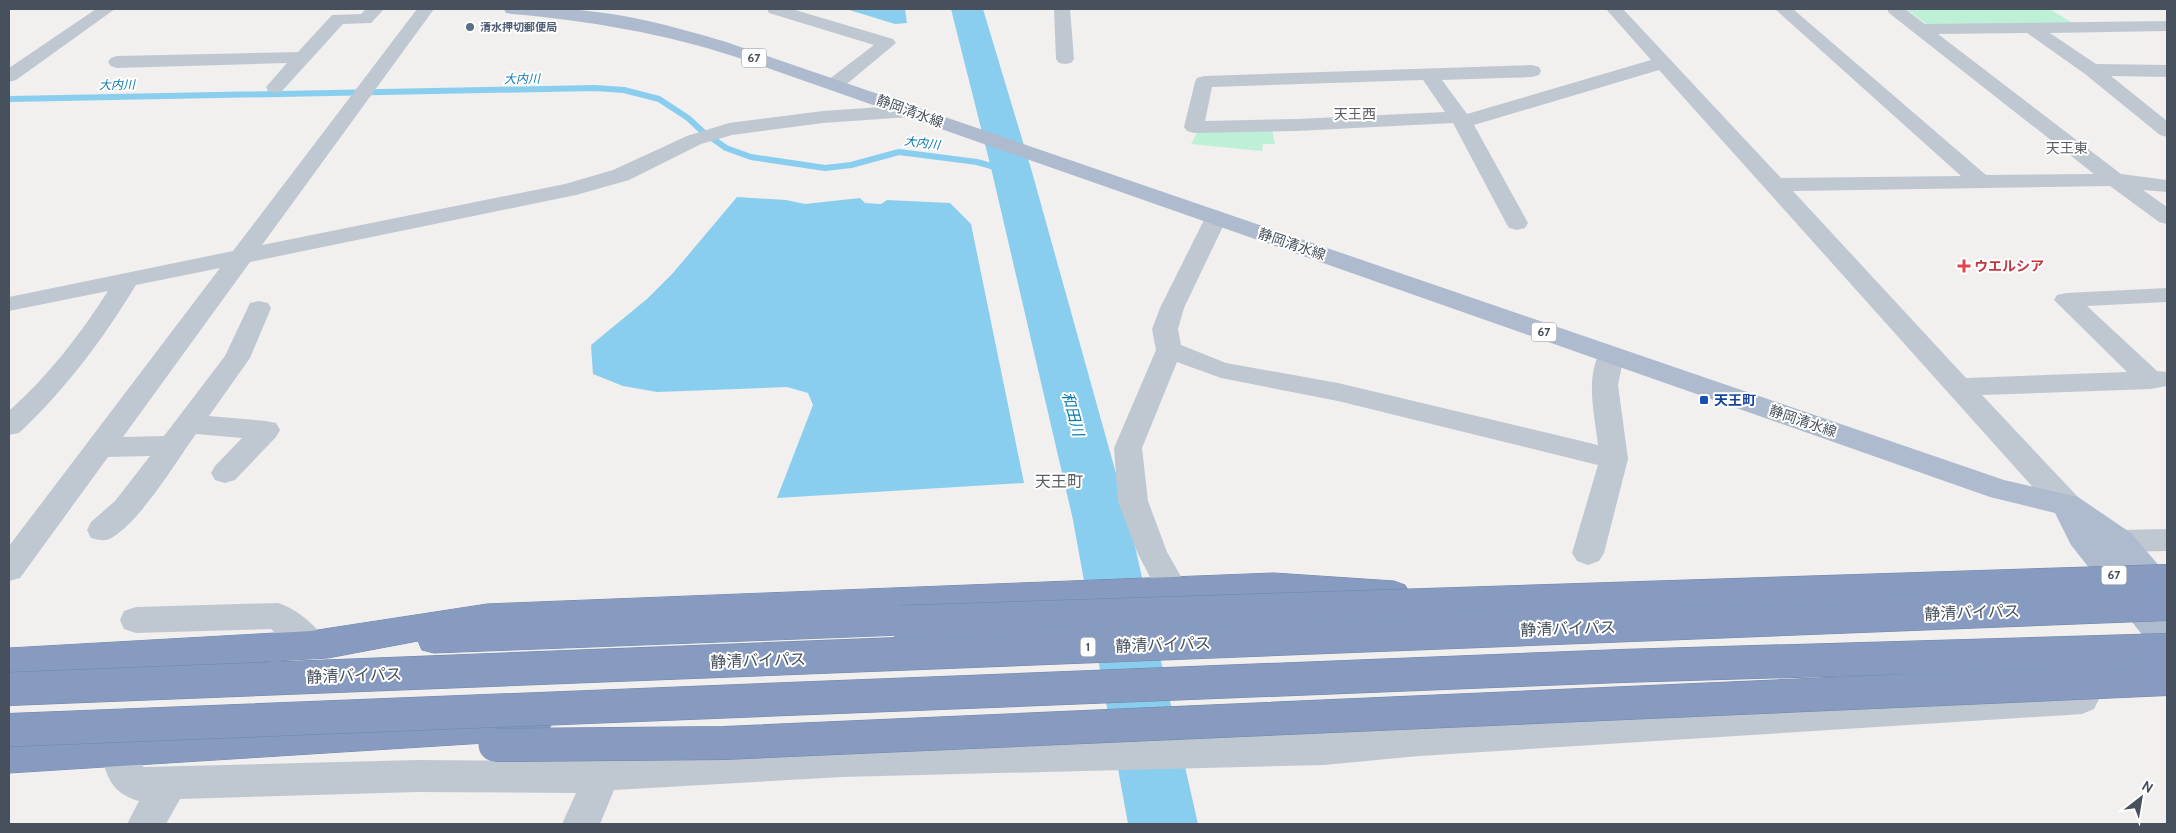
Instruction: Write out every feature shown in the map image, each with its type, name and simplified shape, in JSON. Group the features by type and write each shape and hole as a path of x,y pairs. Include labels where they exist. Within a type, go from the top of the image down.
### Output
{"highway":[{"path":"311,645 487,617 1274,585 1572,609 2167,593"},
{"path":"9,662 311,645 902,622 2167,593"},
{"name":"静清バイパス","path":"9,689 2167,593"},
{"path":"9,757 118,752 441,730 2161,644"},
{"path":"9,730 2161,644"},
{"path":"441,730 495,745 735,743 2108,683 2167,678"}],"main road":[{"name":"静岡清水線","path":"512,9 562,13 650,28 720,47 836,84 910,112 2000,490 2067,505 2120,541 2167,593"},
{"name":"67","path":"2067,505 2082,538 2130,594 2161,644"}],"street":[{"path":"9,76 107,9"},
{"path":"274,87 338,20 365,19 376,9"},
{"path":"9,568 426,9"},
{"path":"775,9 887,43 836,84"},
{"path":"1062,9 1065,59"},
{"path":"1614,9 2067,505"},
{"path":"1783,9 1978,180"},
{"path":"1895,9 2116,180 2167,217"},
{"path":"2161,9 2167,12"},
{"path":"1922,29 2167,26"},
{"path":"2033,29 2092,70 2167,131"},
{"path":"117,62 303,56"},
{"path":"1532,71 1204,82 1194,127 1461,120 1662,63"},
{"path":"2092,70 2167,71"},
{"path":"1429,75 1461,120 1517,223"},
{"path":"9,304 568,190 621,174 694,140 729,129 823,116 910,112"},
{"path":"1775,185 1978,180 2116,180 2167,186"},
{"path":"1172,589 1152,552 1133,501 1128,448 1169,350 1165,329 1172,308 1216,218"},
{"path":"9,426 32,407 88,342 128,279"},
{"path":"2159,379 2066,300 2167,295"},
{"path":"102,530 126,509 237,358 259,308"},
{"path":"1169,350 1221,370 1338,392 1614,459"},
{"path":"1588,553 1614,459 1605,385 1611,355"},
{"path":"1958,387 2159,379"},
{"path":"188,424 266,430 225,473"},
{"path":"99,447 172,446"},
{"path":"2120,541 2167,540"},
{"path":"136,620 278,616 311,645"},
{"path":"118,752 124,773 138,784 170,784 418,776 561,776 842,761 1324,749 1419,740 2097,698 2161,644"},
{"path":"581,824 602,774"},
{"path":"146,824 170,784"}],"green space":[{"path":"1906,9 2050,9 2074,24 1928,25"},
{"path":"1272,129 1275,144 1263,144 1262,151 1191,144 1198,131"}],"water":[{"path":"846,9 905,9 907,23 895,24"},
{"path":"737,197 786,200 805,204 860,198 865,203 881,204 887,200 950,203 971,224 1024,483 777,498 813,405 808,393 787,387 657,392 623,386 593,374 591,345 647,299 673,273"}],"waterway":[{"name":"和田川","path":"967,9 1012,172 1101,520 1163,824"},
{"name":"大内川","path":"9,99 595,88 624,90 659,99 688,118 703,132 726,148 751,157 825,168 851,165 899,152 977,162 1012,172"}],"place":[{"name":"清水押切郵便局","path":"470,27"},
{"name":"ウエルシア","path":"1964,266"},
{"name":"天王町","path":"1704,400"}],"district":[{"name":"天王西","path":"1355,114"},
{"name":"天王東","path":"2067,148"},
{"name":"天王町","path":"1059,481"}]}
